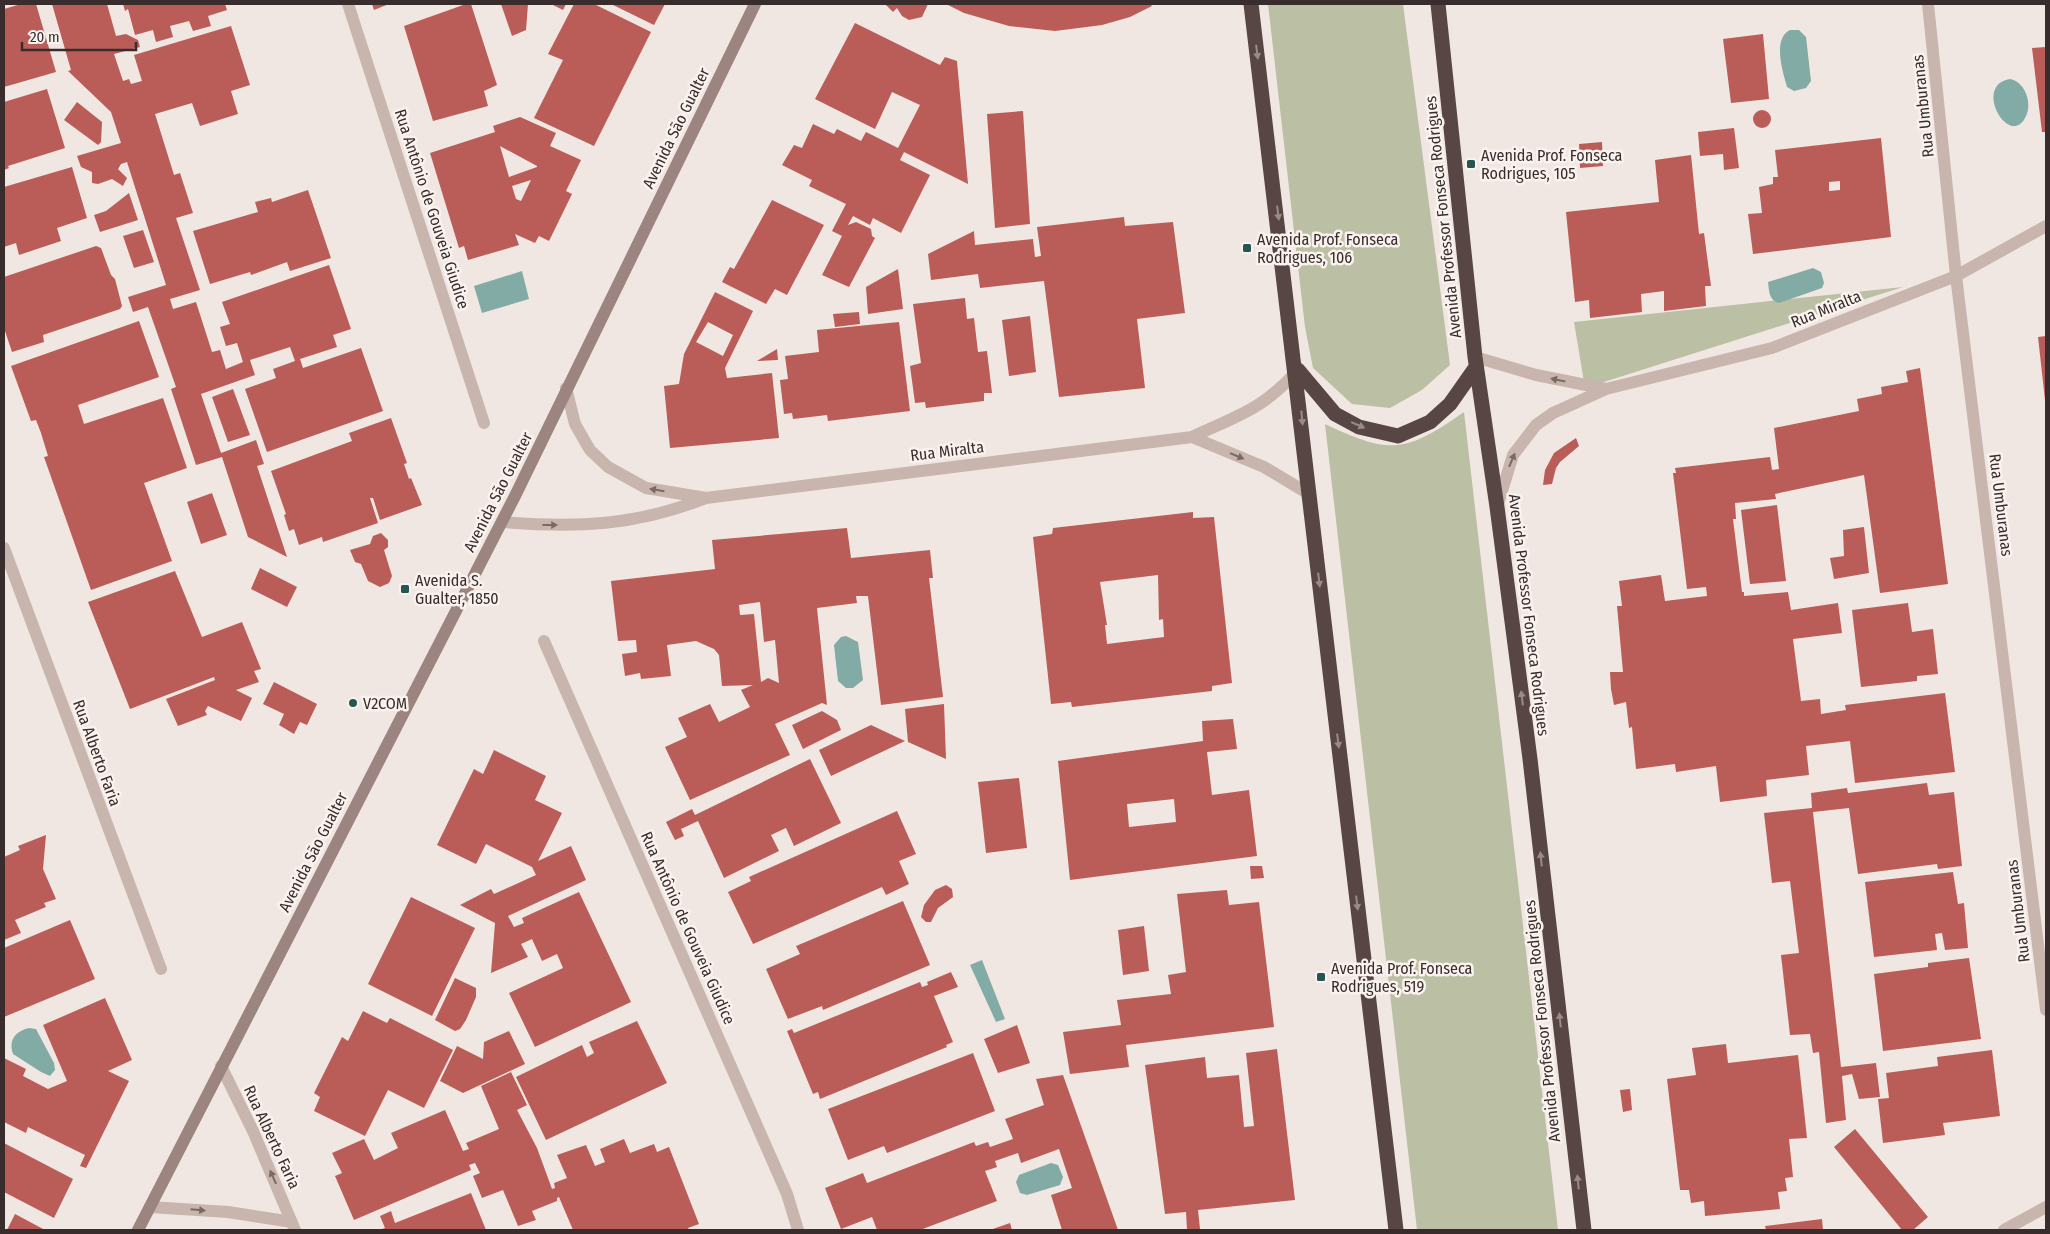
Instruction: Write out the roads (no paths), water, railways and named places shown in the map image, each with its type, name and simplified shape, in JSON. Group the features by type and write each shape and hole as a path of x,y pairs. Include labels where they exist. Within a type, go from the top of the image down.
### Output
{"highway":[{"path":"1251,4 1298,370 1309,494 1396,1230"},
{"name":"Avenida Professor Fonseca Rodrigues","path":"1438,4 1475,362 1498,506 1530,759 1584,1230"},
{"path":"1298,370 1335,414 1359,427 1398,436 1430,422 1450,404 1475,362"}],"street":[{"name":"Rua Antônio de Gouveia Giudice","path":"348,4 484,423"},
{"name":"Avenida São Gualter","path":"138,1230 502,522 754,4"},
{"name":"Rua Umburanas","path":"1928,4 1956,276 2046,1010"},
{"name":"Rua Miralta","path":"1498,506 1513,455 1530,431 1553,412 1606,389 1772,348 1956,276 2046,226"},
{"name":"Rua Miralta","path":"1475,362 1606,389"},
{"name":"Rua Miralta","path":"502,522 539,525 609,524 670,512 706,498 1192,437 1250,412 1266,402 1298,370"},
{"name":"Rua Miralta","path":"566,388 575,424 590,450 608,467 646,488 706,498"},
{"name":"Rua Miralta","path":"1192,437 1264,467 1309,494"},
{"name":"Rua Alberto Faria","path":"4,548 161,969"},
{"name":"Rua Antônio de Gouveia Giudice","path":"544,640 787,1194 798,1230"},
{"name":"Rua Alberto Faria","path":"221,1066 253,1131 294,1226"},
{"name":"Rua Alberto Faria","path":"150,1207 228,1212 294,1226"},
{"path":"2004,1230 2046,1207"}],"water":[{"path":"1790,30 1799,30 1806,37 1811,81 1806,88 1794,91 1787,87 1780,56 1781,41"},
{"path":"2010,79 2016,81 2024,89 2028,101 2025,118 2018,125 2011,125 2003,120 1997,112 1994,102 1994,92 1999,84"},
{"path":"1813,268 1821,272 1824,283 1822,288 1779,303 1773,300 1770,295 1768,282"},
{"path":"522,271 529,299 482,313 474,286"},
{"path":"846,636 858,642 863,680 853,688 846,688 838,681 834,645 841,637"},
{"path":"982,960 1005,1019 996,1022 970,965"},
{"path":"29,1028 36,1029 54,1063 55,1070 50,1076 13,1054 12,1040 20,1031"},
{"path":"1051,1163 1058,1165 1063,1177 1060,1185 1027,1195 1020,1193 1016,1182 1019,1175"}],"place":[{"name":"Avenida Prof. Fonseca Rodrigues, 105","path":"1471,164"},
{"name":"Avenida Prof. Fonseca Rodrigues, 106","path":"1247,248"},
{"name":"Avenida S. Gualter, 1850","path":"405,589"},
{"name":"V2COM","path":"353,703"},
{"name":"Avenida Prof. Fonseca Rodrigues, 519","path":"1321,977"}]}
